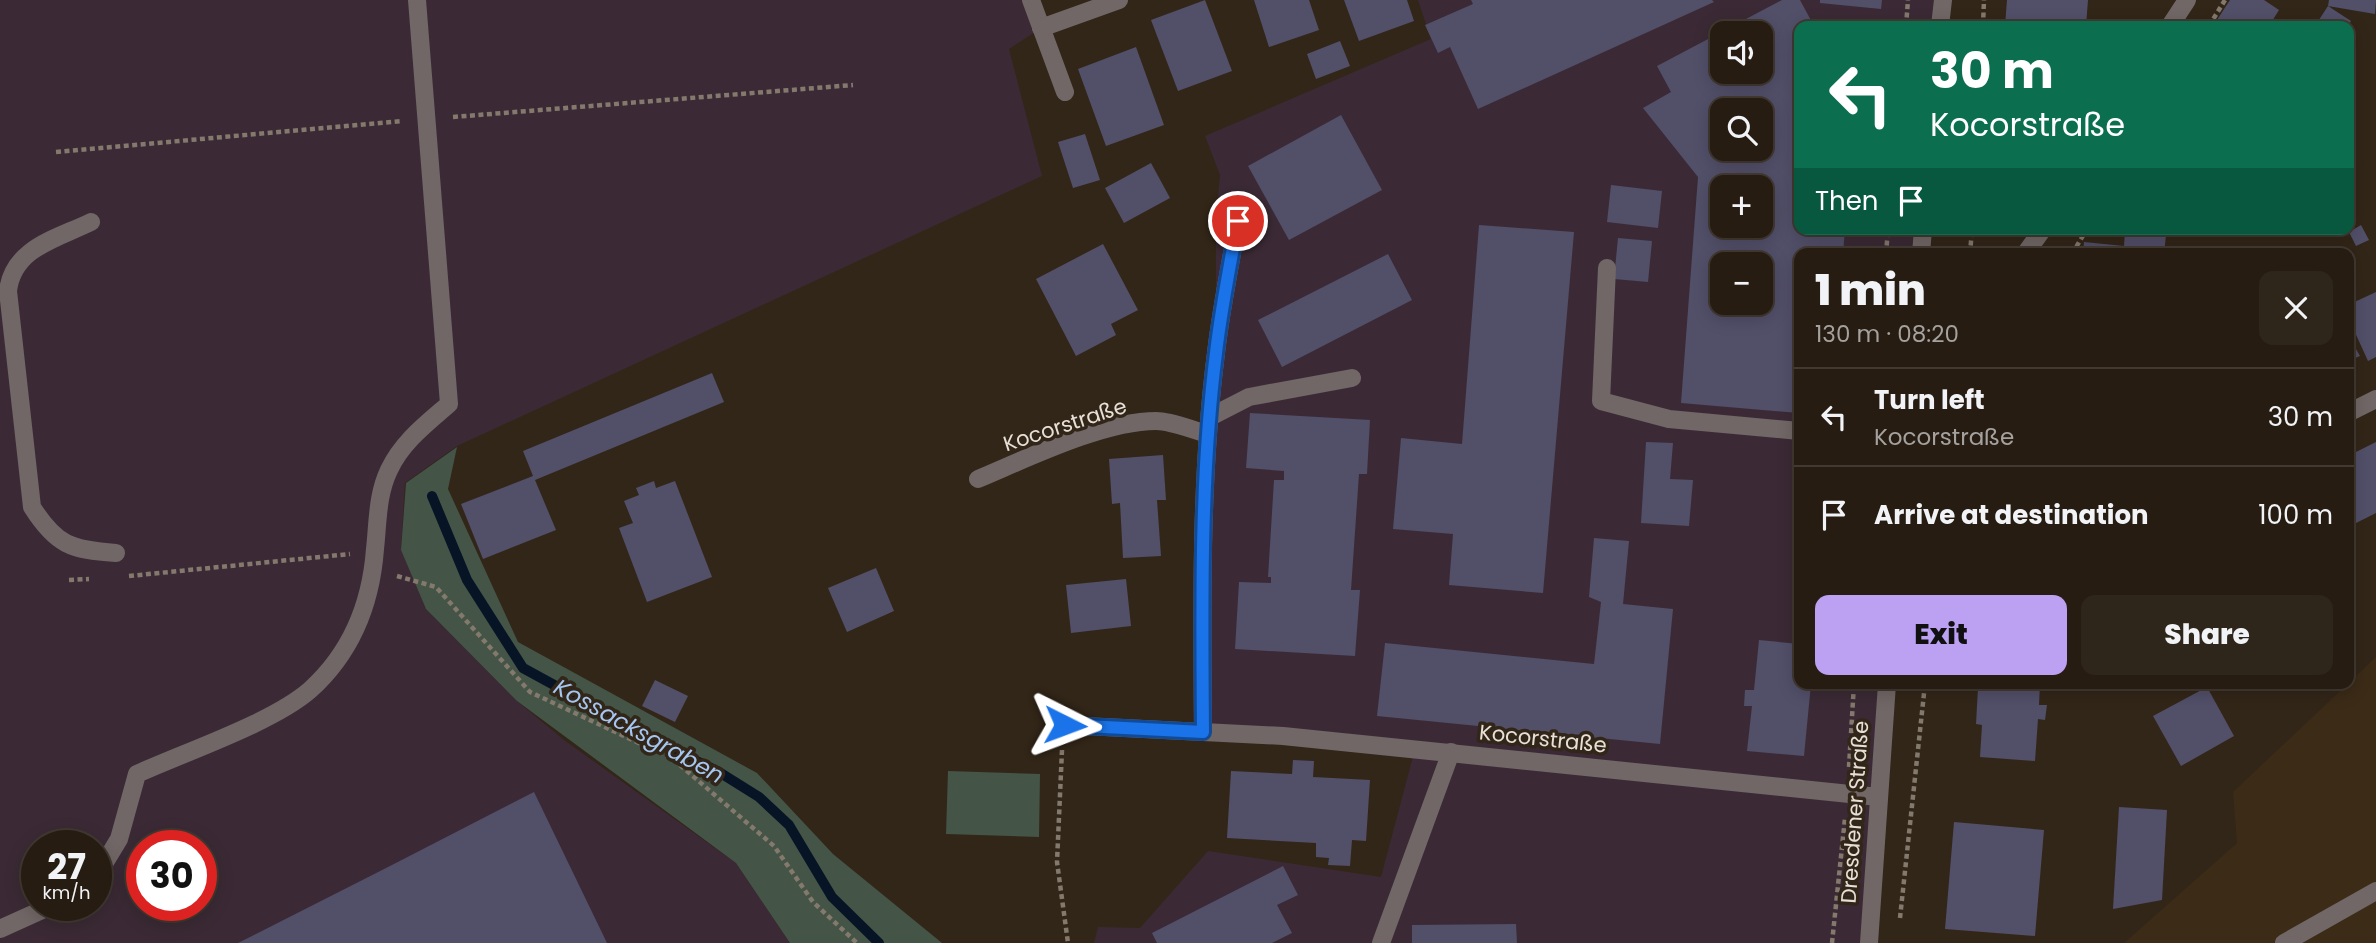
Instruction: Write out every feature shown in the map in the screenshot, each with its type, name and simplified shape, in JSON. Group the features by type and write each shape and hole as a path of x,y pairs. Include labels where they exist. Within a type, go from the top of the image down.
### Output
{"street":[{"path":"112,852 119,839 137,774 265,718 309,690 351,640 367,604 378,506 388,471 404,444 449,404 417,0"},
{"path":"1031,0 1065,92"},
{"path":"1041,28 1119,0"},
{"path":"1941,21 1943,0"},
{"path":"2173,21 2187,0"},
{"path":"1203,732 1202,613 1209,425 1216,352 1238,221"},
{"path":"91,222 24,255 10,273 8,291 32,507 62,544 87,551 116,553"},
{"path":"1607,268 1601,401 1670,419 1794,431"},
{"path":"1209,425 1249,397 1352,378"},
{"path":"2354,409 2376,399"},
{"name":"Kocorstraße","path":"978,480 1046,451 1116,427 1157,421 1209,425"},
{"name":"Dresdener Straße","path":"1869,943 1887,689"},
{"name":"Kocorstraße","path":"1065,725 1283,736 1879,797"},
{"path":"1381,943 1451,752"},
{"path":"2284,943 2376,891"},
{"path":"0,929 21,920"}],"path":[{"path":"1906,21 1908,0"},
{"path":"1983,21 1984,0"},
{"path":"2212,21 2224,0"},
{"path":"117,578 374,560 436,587 530,692 673,759 774,846 813,902 857,943"},
{"path":"69,580 93,579"},
{"path":"1832,943 1848,794 1854,689"},
{"path":"1899,929 1924,689"},
{"path":"1065,725 1058,783 1056,862 1068,943"}],"shaded area":[{"path":"0,0 1026,0 1038,30 1009,49 1042,176 457,446 405,483 401,549 426,609 517,701 564,740 736,863 790,943 0,943"},
{"path":"1418,0 1942,0 1940,21 1794,21 1794,235 1922,235 1920,248 1794,248 1794,689 1887,689 1868,943 1094,943 1098,927 1140,928 1208,851 1381,877 1415,749 1203,732 1216,352 1216,219 1220,175 1205,136 1431,39"},
{"path":"2376,657 2376,943 2124,943 2237,843 2233,792 2342,689 2354,689 2354,678"}],"green space":[{"path":"457,447 448,489 518,642 757,773 833,854 942,943 790,943 736,863 517,701 426,609 401,550 406,483"},
{"path":"948,771 1040,774 1039,837 946,834"}],"building":[{"path":"1205,0 1232,71 1178,91 1151,20"},
{"path":"1254,0 1309,0 1319,30 1269,47"},
{"path":"1344,0 1407,0 1414,21 1359,41"},
{"path":"1471,0 1714,2 1478,109 1450,47 1438,53 1425,25 1473,4"},
{"path":"1782,0 1800,0 1811,21 1794,21 1794,235 1845,235 1843,248 1794,248 1794,413 1681,403 1698,177 1643,108 1671,92 1657,66 1710,38 1710,84 1773,84 1773,21 1742,21"},
{"path":"1820,0 1882,0 1881,9 1820,3"},
{"path":"2007,0 2088,0 2086,21 2005,21"},
{"path":"2230,0 2264,0 2279,10 2272,21 2216,21"},
{"path":"2329,0 2376,0 2375,14 2328,6"},
{"path":"2328,6 2351,21 2318,21"},
{"path":"1340,41 1350,66 1316,79 1307,54"},
{"path":"1136,47 1164,125 1106,146 1078,69"},
{"path":"1341,115 1382,190 1289,240 1248,166"},
{"path":"1085,134 1100,180 1073,188 1058,142"},
{"path":"1151,163 1170,198 1124,223 1105,188"},
{"path":"1611,185 1662,191 1658,228 1607,222"},
{"path":"1479,225 1574,232 1543,593 1449,585 1453,534 1393,529 1401,438 1462,444"},
{"path":"2361,225 2369,240 2356,246 2350,235 2354,235 2354,229"},
{"path":"2125,235 2166,235 2165,248 2084,248 2084,242 2124,246"},
{"path":"1618,238 1652,241 1648,282 1614,279"},
{"path":"1103,244 1138,310 1111,324 1116,335 1076,356 1036,279"},
{"path":"1388,254 1412,300 1282,367 1258,320"},
{"path":"2376,292 2376,357 2368,361 2354,330 2354,302"},
{"path":"2354,346 2360,356 2354,358"},
{"path":"712,373 724,402 535,480 556,530 483,559 461,504 533,476 523,451"},
{"path":"1250,413 1370,420 1367,474 1359,474 1351,590 1360,590 1355,656 1235,649 1239,582 1271,583 1271,577 1268,577 1274,480 1284,480 1284,471 1246,468"},
{"path":"1646,442 1673,443 1670,479 1693,480 1689,526 1641,523"},
{"path":"2376,442 2376,513 2354,524 2354,453"},
{"path":"1163,455 1166,500 1157,500 1161,556 1123,558 1120,503 1112,504 1109,459"},
{"path":"654,481 656,488 675,481 712,577 647,602 619,528 633,523 624,501 639,495 636,488"},
{"path":"1594,538 1629,541 1623,604 1673,609 1660,744 1377,716 1385,643 1594,664 1601,602 1589,597"},
{"path":"876,568 894,611 847,632 828,588"},
{"path":"1126,579 1131,626 1071,633 1066,585"},
{"path":"1759,640 1794,644 1794,689 1811,689 1804,756 1747,751 1752,706 1744,706 1745,690 1754,690"},
{"path":"655,680 688,696 675,722 642,706"},
{"path":"1978,689 2040,689 2039,705 2047,705 2045,720 2038,719 2035,761 1980,757 1982,725 1976,724"},
{"path":"2203,689 2208,689 2234,736 2181,766 2153,716"},
{"path":"1293,760 1314,761 1313,777 1370,780 1366,841 1352,840 1350,866 1328,865 1329,858 1316,857 1316,843 1227,838 1231,771 1292,774"},
{"path":"534,792 607,943 238,943 392,865"},
{"path":"2119,807 2167,810 2162,900 2113,909"},
{"path":"1954,822 2044,830 2035,936 1945,929"},
{"path":"1283,866 1298,895 1277,905 1292,933 1272,943 1157,943 1152,933"},
{"path":"1516,924 1517,943 1412,943 1412,925"}],"waterway":[{"name":"Kossacksgraben","path":"432,496 467,580 523,668 719,772 759,797 789,825 832,897 879,943"}],"route":[{"path":"1065,725 1203,732 1202,613 1208,434 1216,352 1238,221"}]}
